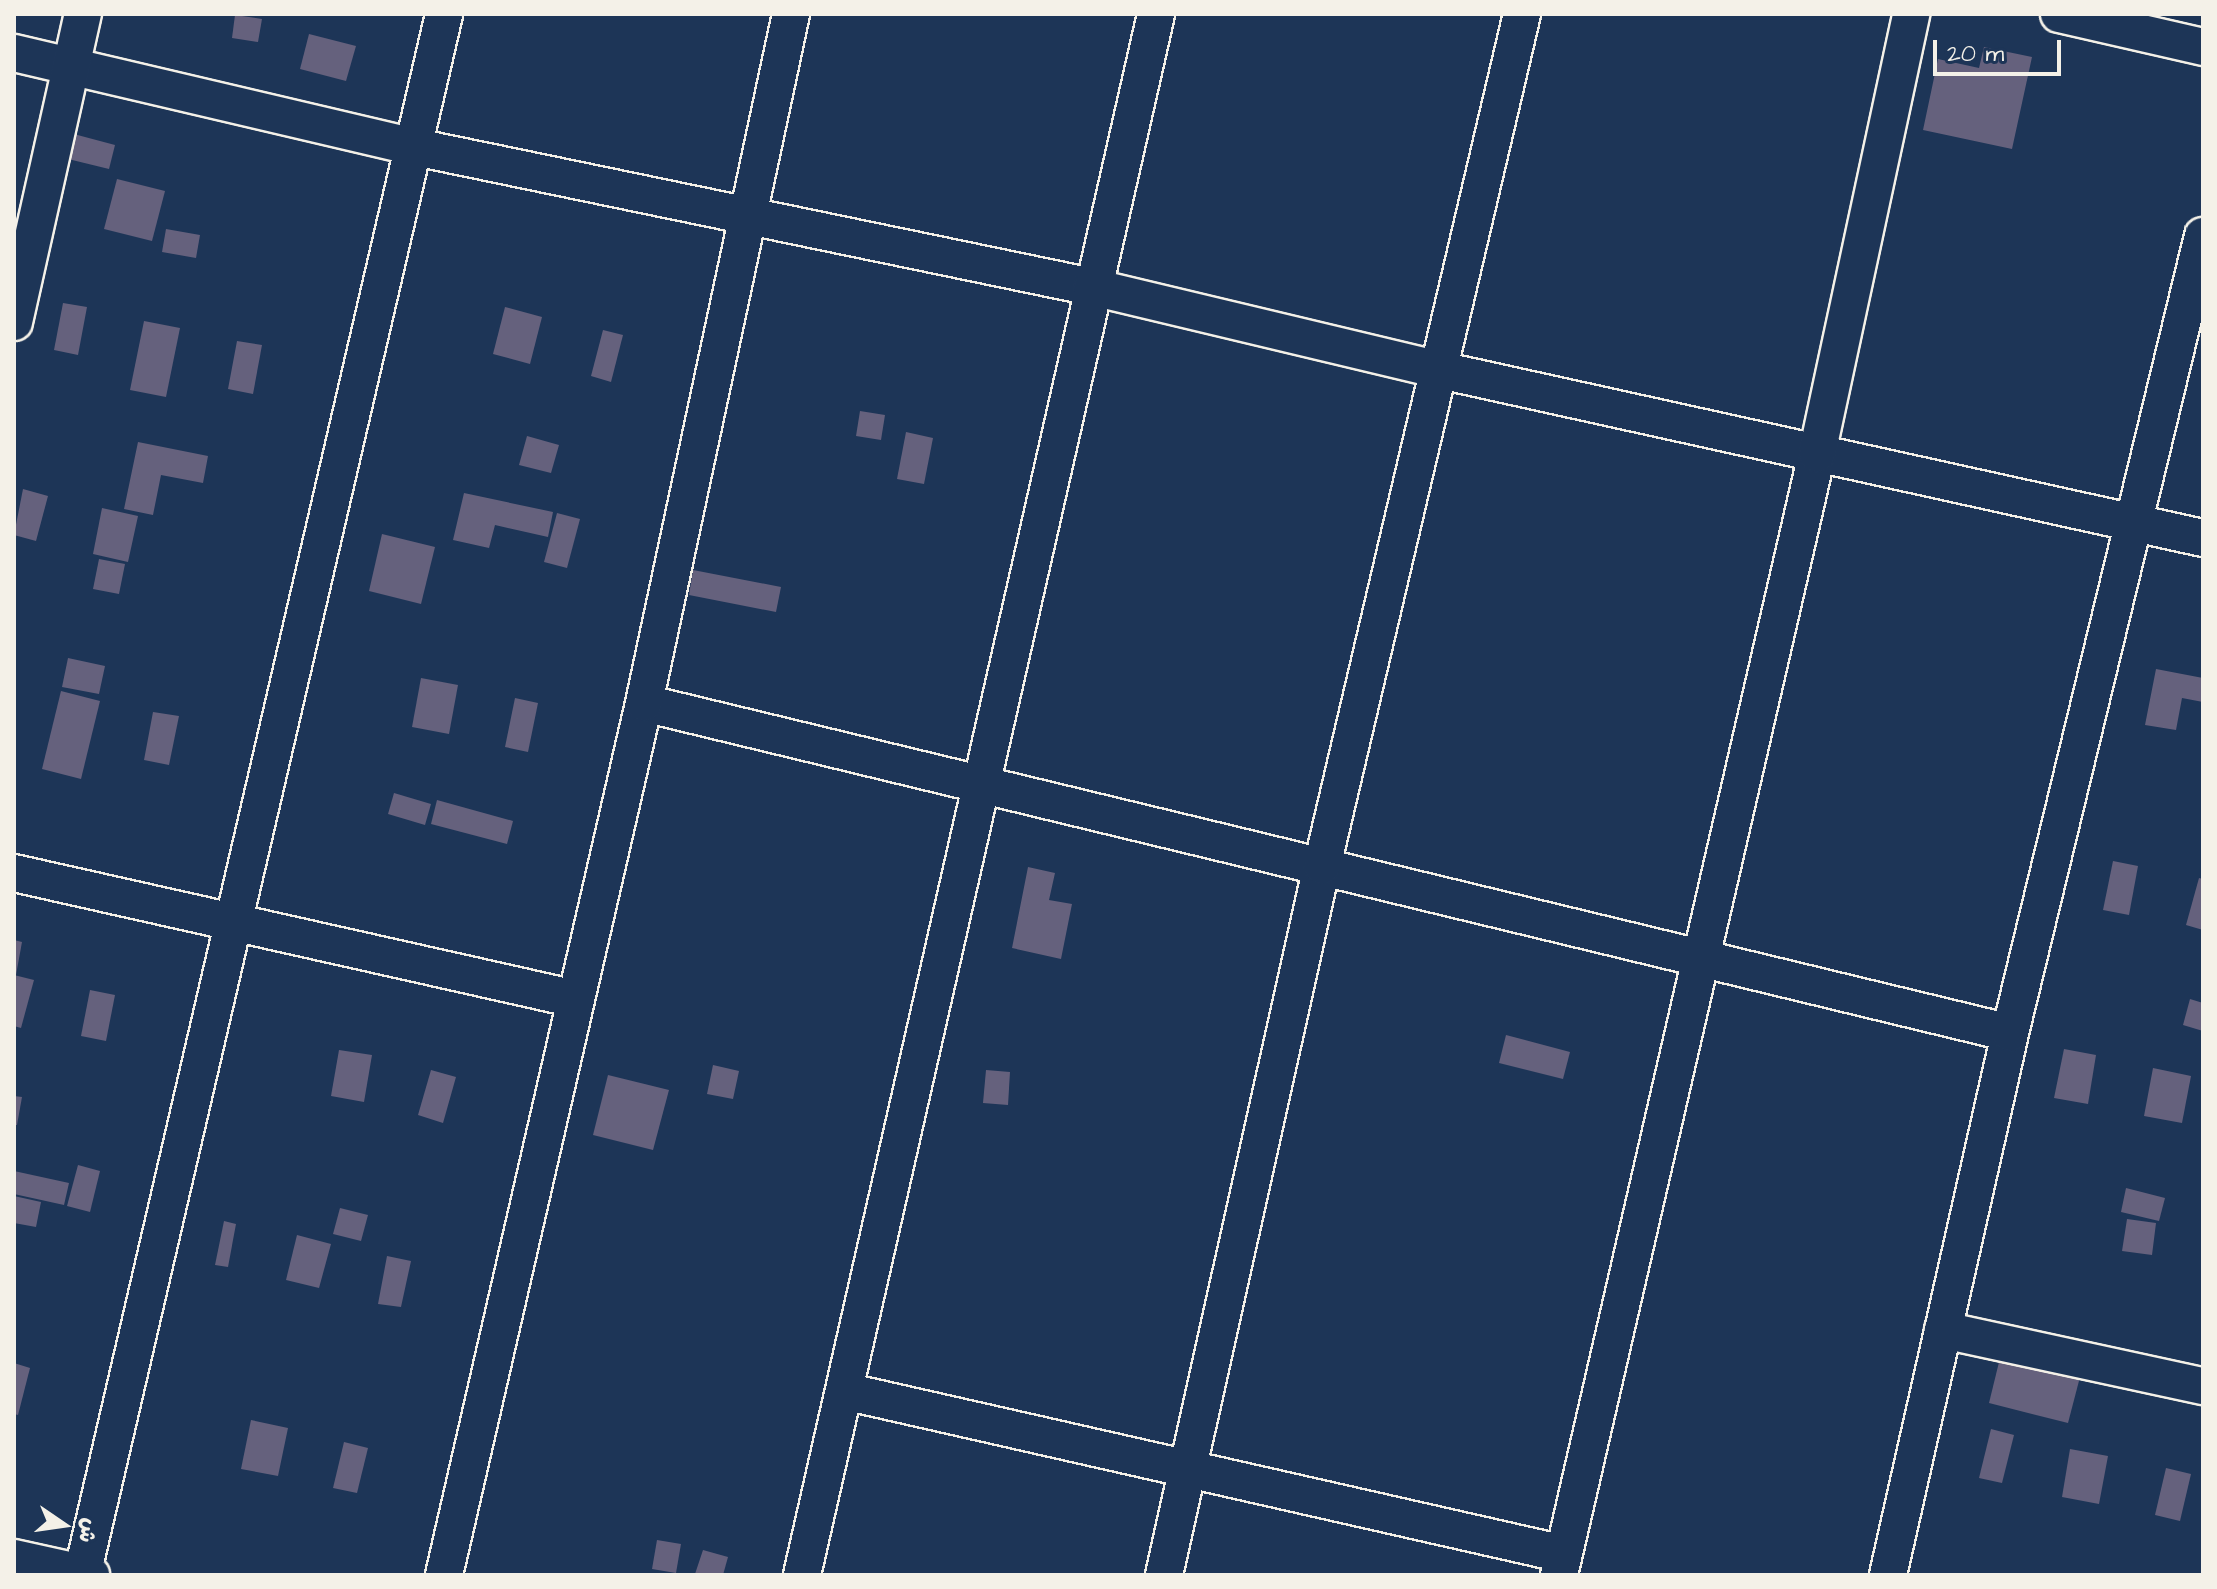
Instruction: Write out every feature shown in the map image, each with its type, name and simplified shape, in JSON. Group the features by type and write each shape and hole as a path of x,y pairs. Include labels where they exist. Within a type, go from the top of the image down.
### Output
{"street":[{"path":"14,322 83,14"},
{"path":"14,1558 85,1574 231,922 444,14"},
{"path":"444,1575 644,703 791,14"},
{"path":"802,1575 1156,14"},
{"path":"1164,1575 1322,866 1522,14"},
{"path":"844,1391 1188,1469 1561,1564 1817,454 1911,14"},
{"path":"2059,14 2203,47"},
{"path":"14,53 415,147 1092,287 1440,370 2203,538"},
{"path":"1888,1575 2010,1033 2136,523 2203,236"},
{"path":"644,703 2010,1033"},
{"path":"14,873 576,999"},
{"path":"1943,1330 2203,1386"}],"building":[{"path":"235,15 262,19 258,42 232,38"},
{"path":"309,34 356,46 346,81 300,69"},
{"path":"1984,47 2032,57 2012,149 1923,130 1938,59 1979,68"},
{"path":"70,133 115,145 109,169 64,158"},
{"path":"117,179 165,191 152,241 104,229"},
{"path":"166,229 200,235 196,258 162,252"},
{"path":"63,303 87,307 78,355 54,350"},
{"path":"505,307 542,317 530,364 493,354"},
{"path":"144,321 180,328 166,397 130,390"},
{"path":"603,330 623,335 611,382 591,376"},
{"path":"237,341 262,345 253,394 228,389"},
{"path":"860,411 885,415 881,440 856,436"},
{"path":"906,432 933,438 924,484 897,479"},
{"path":"527,436 559,445 551,473 519,465"},
{"path":"138,442 208,456 203,483 161,475 153,515 124,509"},
{"path":"23,489 48,496 36,541 14,535"},
{"path":"464,493 553,512 548,537 495,525 489,548 453,540"},
{"path":"102,508 138,516 128,562 93,554"},
{"path":"557,513 580,519 567,568 544,562"},
{"path":"382,534 435,547 421,604 369,591"},
{"path":"99,559 125,564 119,594 93,589"},
{"path":"693,570 781,587 776,612 689,595"},
{"path":"68,658 105,666 99,694 62,687"},
{"path":"2156,669 2203,678 2203,702 2182,698 2176,730 2145,725"},
{"path":"421,678 458,685 449,734 412,727"},
{"path":"61,691 100,701 81,779 42,769"},
{"path":"515,698 538,703 528,752 505,747"},
{"path":"153,712 179,716 169,765 144,760"},
{"path":"394,793 431,804 425,825 388,814"},
{"path":"437,800 513,821 507,844 431,824"},
{"path":"2113,861 2138,866 2129,915 2103,910"},
{"path":"1028,867 1055,873 1049,900 1072,904 1061,959 1012,948"},
{"path":"2199,878 2203,879 2203,930 2186,925"},
{"path":"14,940 22,942 16,975 14,975"},
{"path":"14,975 34,980 21,1028 14,1026"},
{"path":"90,990 115,995 106,1041 81,1036"},
{"path":"2190,999 2203,1003 2203,1031 2183,1025"},
{"path":"1506,1035 1570,1052 1563,1079 1499,1063"},
{"path":"2064,1049 2096,1055 2088,1104 2054,1098"},
{"path":"339,1050 372,1055 364,1102 331,1096"},
{"path":"713,1065 739,1071 733,1099 707,1094"},
{"path":"2153,1068 2191,1076 2182,1123 2144,1116"},
{"path":"431,1070 456,1077 443,1123 418,1115"},
{"path":"986,1070 1010,1072 1008,1105 983,1103"},
{"path":"608,1075 669,1090 653,1150 593,1135"},
{"path":"14,1096 22,1097 17,1125 14,1125"},
{"path":"78,1165 100,1171 90,1212 67,1206"},
{"path":"14,1171 69,1183 64,1205 14,1194"},
{"path":"2126,1188 2165,1198 2159,1221 2121,1212"},
{"path":"14,1196 41,1202 36,1227 14,1223"},
{"path":"340,1208 368,1215 361,1241 333,1234"},
{"path":"2127,1219 2156,1223 2152,1255 2122,1251"},
{"path":"224,1221 236,1224 228,1267 215,1265"},
{"path":"297,1235 331,1244 319,1288 286,1280"},
{"path":"387,1256 411,1261 401,1307 378,1304"},
{"path":"2000,1358 2080,1377 2068,1423 1989,1403"},
{"path":"14,1363 30,1368 18,1415 14,1414"},
{"path":"251,1420 288,1428 278,1476 241,1469"},
{"path":"1991,1429 2014,1435 2002,1483 1979,1478"},
{"path":"344,1442 368,1448 357,1493 333,1488"},
{"path":"2070,1449 2108,1456 2099,1504 2062,1497"},
{"path":"2166,1468 2191,1474 2180,1521 2155,1515"},
{"path":"657,1540 681,1544 676,1573 652,1569"},
{"path":"703,1550 728,1557 723,1575 695,1574"}]}
